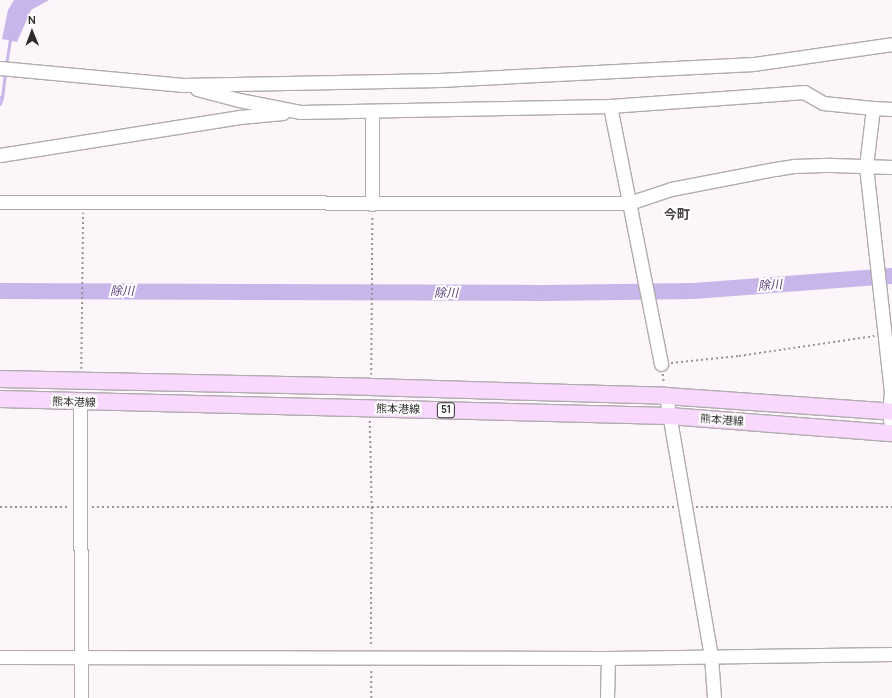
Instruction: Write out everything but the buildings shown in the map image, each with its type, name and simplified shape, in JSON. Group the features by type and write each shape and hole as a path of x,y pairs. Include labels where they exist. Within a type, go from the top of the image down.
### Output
{"main road":[{"name":"熊本港線","path":"0,379 370,387 666,396 891,412"},
{"path":"80,381 80,402"},
{"path":"370,387 370,409"},
{"name":"熊本港線","path":"0,400 669,416 892,433"}],"street":[{"path":"0,68 183,85 440,80 754,64 892,44"},
{"path":"183,85 239,100 300,112"},
{"path":"0,155 240,117 300,112 372,112 610,106 804,92 823,103 892,109"},
{"path":"610,106 661,364"},
{"path":"873,108 866,166 884,334 891,378 892,433"},
{"path":"372,112 372,204"},
{"path":"0,202 372,204 629,203 671,189 795,166 892,167"},
{"path":"666,396 711,656 714,698"},
{"path":"80,402 79,507 82,658 81,698"},
{"path":"0,657 608,658 892,654"},
{"path":"607,698 608,658"}],"path":[{"path":"80,381 83,203"},
{"path":"370,387 372,204"},
{"path":"666,396 661,364 739,356 884,334"},
{"path":"370,409 372,507 371,698"},
{"path":"0,507 892,507"}],"shaded area":[{"path":"14,0 49,0 31,10 17,42 2,39 8,10"}],"waterway":[{"path":"6,65 10,40"},
{"path":"0,97 2,98 5,72"},
{"path":"0,104 2,98"},
{"name":"除川","path":"0,291 544,293 693,291 892,276"}],"district":[{"name":"今町","path":"677,214"}]}
